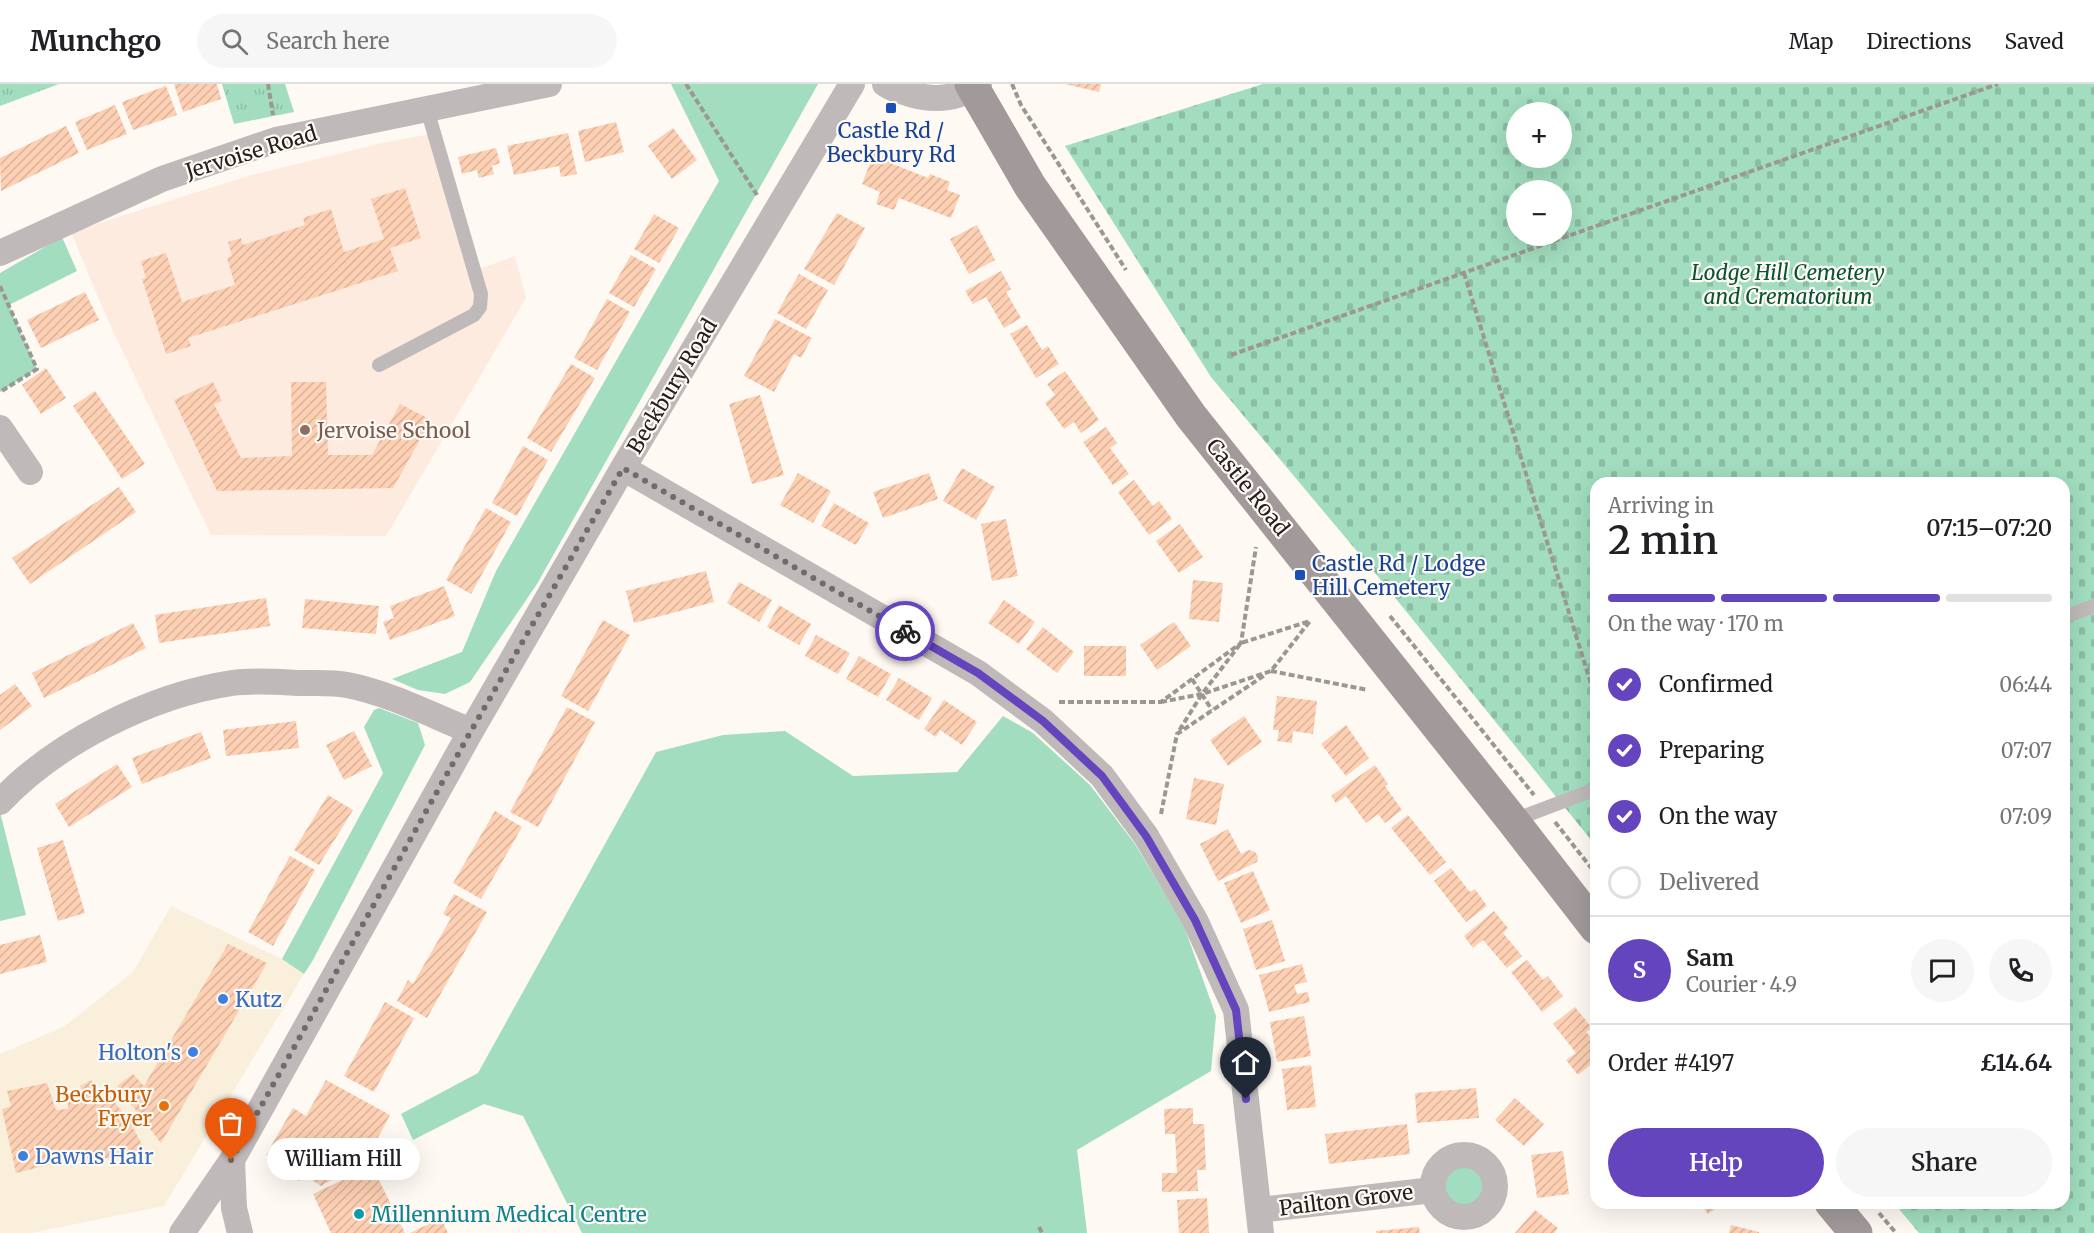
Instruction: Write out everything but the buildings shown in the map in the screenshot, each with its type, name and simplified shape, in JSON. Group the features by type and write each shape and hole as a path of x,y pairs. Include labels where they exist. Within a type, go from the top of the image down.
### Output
{"street":[{"name":"Jervoise Road","path":"0,253 162,179 276,140 549,84"},
{"name":"Beckbury Road","path":"182,1233 231,1160 471,731 623,468 852,84"},
{"path":"885,84 891,89 927,99 957,96 975,85"},
{"name":"Castle Road","path":"975,85 1030,186 1191,416 1590,920"},
{"path":"0,428 30,472"},
{"path":"623,468 978,673 1043,721 1102,776 1146,836 1195,920 1236,1010 1260,1221"},
{"path":"0,802 54,755 119,719 158,701 231,684 256,682 344,684 370,690 471,731"},
{"path":"231,1160 234,1208 240,1233"},
{"name":"Pailton Grove","path":"1260,1221 1433,1190"},
{"path":"1842,1209 1867,1222"}],"lane":[{"path":"379,365 474,315 480,307 481,294 427,109"},
{"path":"2070,615 2094,606"},
{"path":"1513,821 1590,791"}],"path":[{"path":"268,84 276,140"},
{"path":"686,84 771,218"},
{"path":"1012,84 1021,105 1130,275"},
{"path":"1231,355 1998,84"},
{"path":"1464,273 1590,681"},
{"path":"0,286 37,369 0,392"},
{"path":"1146,836 1160,816 1177,734 1202,694 1241,643 1256,547"},
{"path":"1385,610 1590,866"},
{"path":"1161,702 1241,643 1310,621 1271,671 1177,734"},
{"path":"1043,721 1058,702 1161,702 1202,694 1271,671 1368,690"},
{"path":"1192,679 1212,710"},
{"path":"1867,1222 1896,1233"},
{"path":"1039,1227 1042,1233"}],"shaded area":[{"name":"Jervoise School","path":"437,133 477,270 515,256 526,298 386,536 211,535 110,325 71,232 248,176 387,142"},
{"path":"171,906 282,959 304,974 164,1206 31,1233 0,1233 0,1054 65,1026 133,972"}],"green space":[{"path":"0,84 59,84 0,106"},
{"path":"222,84 285,84 294,112 234,124"},
{"path":"671,84 818,84 537,584 470,682 445,694 418,690 392,679 462,652 496,571 719,181"},
{"name":"Lodge Hill Cemetery and Crematorium","path":"1263,84 2094,84 2094,1233 1919,1233 1899,1209 2070,1209 2070,477 1590,477 1590,839 1371,568 1211,377 1065,146"},
{"path":"62,237 77,271 9,305 37,369 0,392 0,273"},
{"path":"379,708 418,723 425,745 304,974 282,959 383,773 364,727 374,710"},
{"path":"1003,716 1033,733 1090,785 1135,844 1184,926 1216,1016 1211,1071 1077,1150 1087,1233 582,1233 523,1116 484,1104 413,1140 401,1114 478,1073 656,752 723,735 785,731 853,776 957,772"},
{"path":"0,812 26,915 0,921"},
{"path":"1459,1158 1482,1165 1490,1180 1483,1199 1474,1209 1461,1209 1442,1202 1439,1193 1438,1175 1446,1166"}],"way so far":[{"path":"231,1160 471,731 623,468 905,631"}],"place":[{"name":"Castle Rd / Beckbury Rd","path":"891,108"},
{"name":"Jervoise School","path":"305,430"},
{"name":"Castle Rd / Lodge Hill Cemetery","path":"1300,575"},
{"name":"Kutz","path":"223,999"},
{"name":"Holton's","path":"193,1052"},
{"name":"Beckbury Fryer","path":"164,1106"},
{"name":"Dawns Hair","path":"23,1156"},
{"name":"William Hill","path":"231,1160"},
{"name":"Millennium Medical Centre","path":"359,1214"}],"route":[{"path":"905,631 978,673 1043,721 1102,776 1146,836 1195,920 1236,1010 1246,1099"}]}
